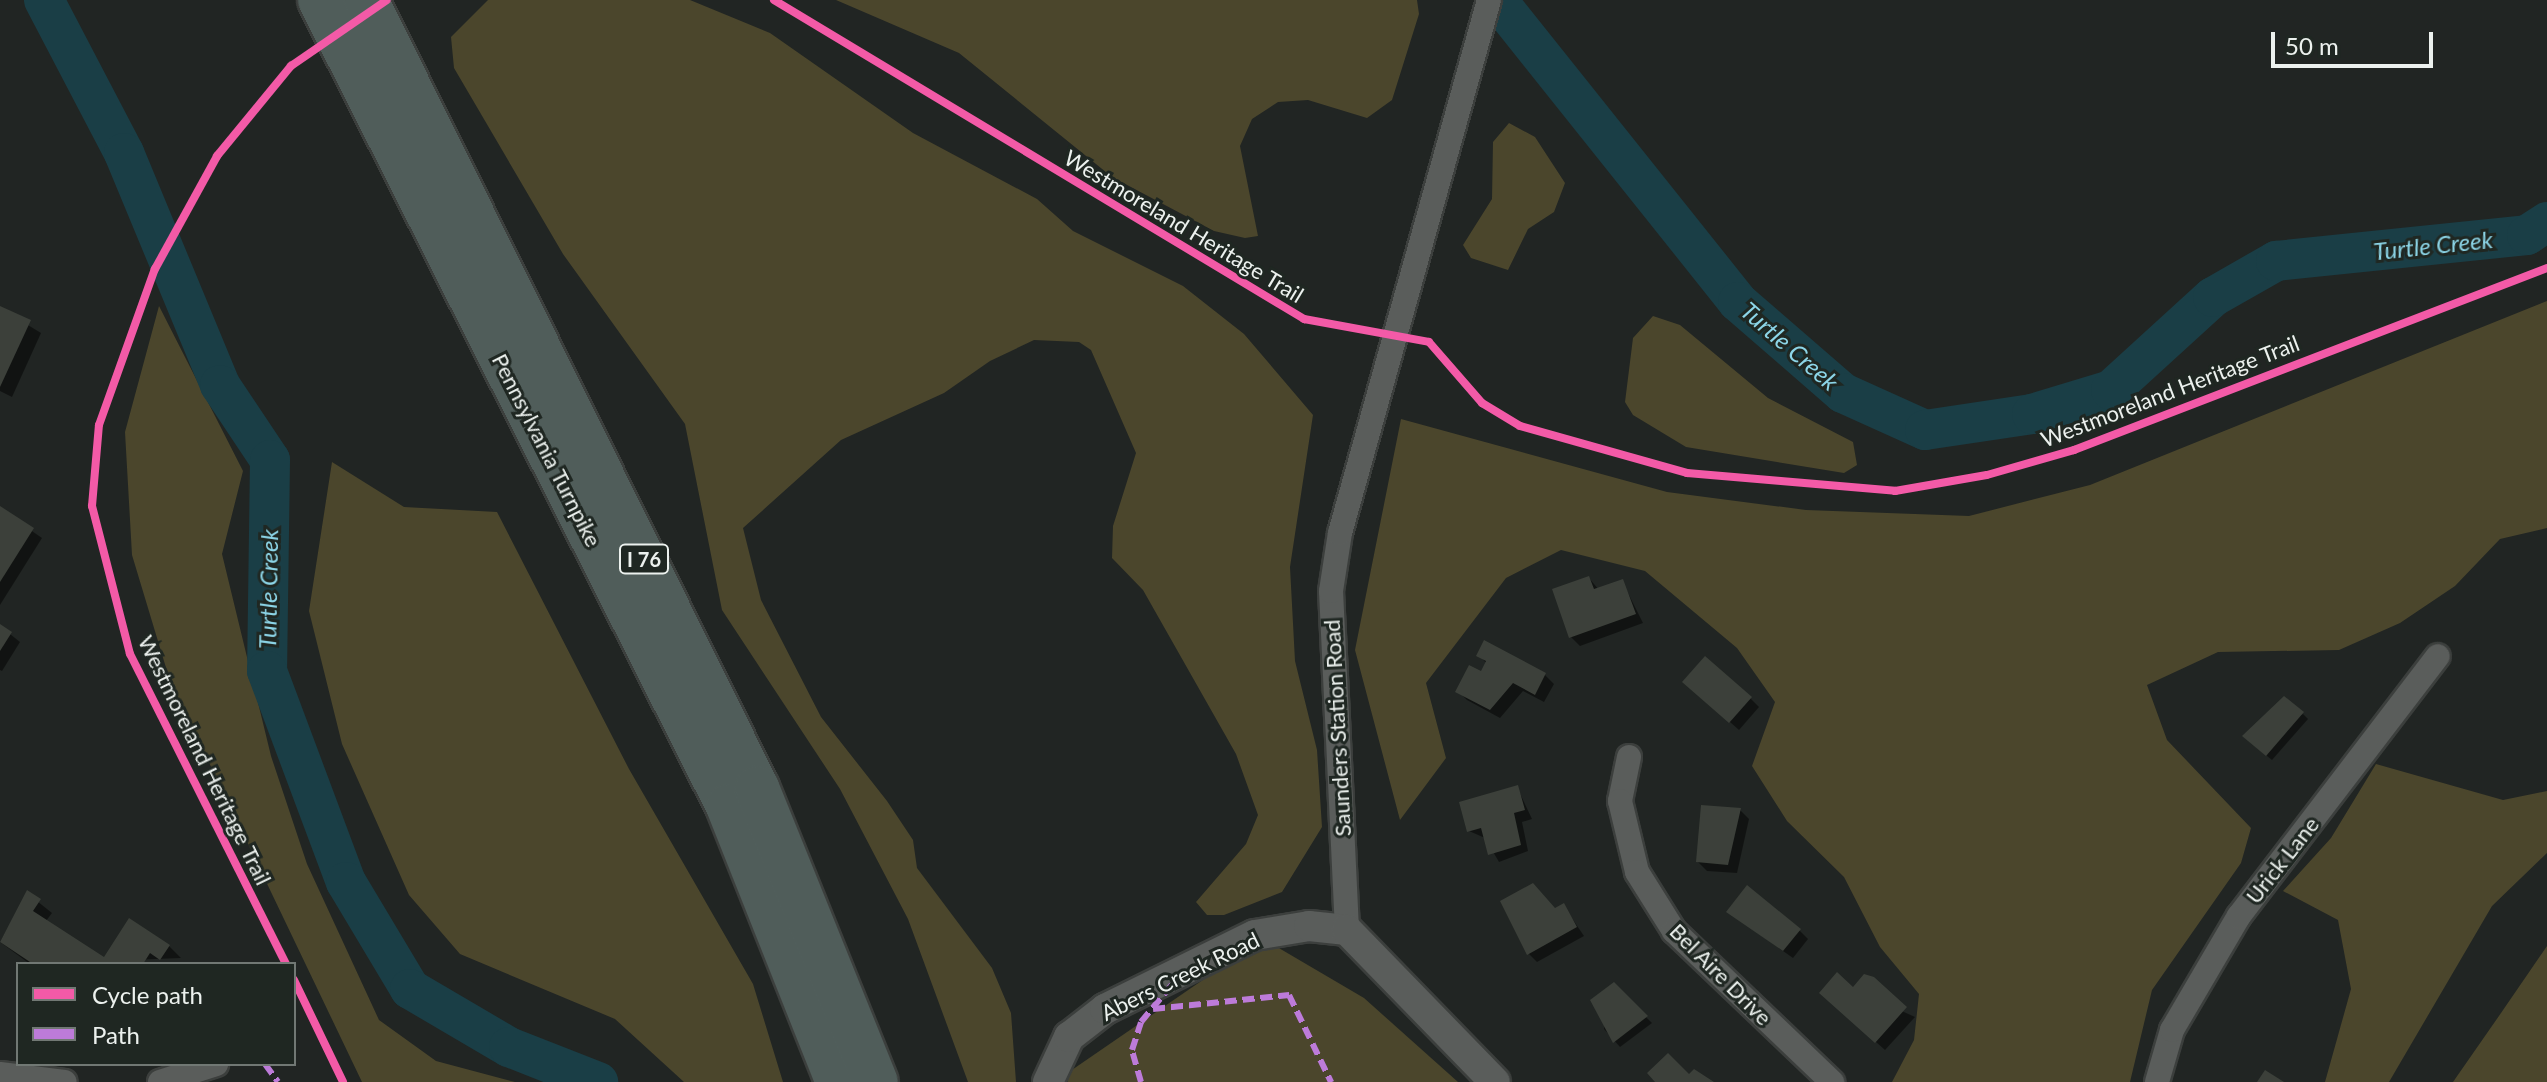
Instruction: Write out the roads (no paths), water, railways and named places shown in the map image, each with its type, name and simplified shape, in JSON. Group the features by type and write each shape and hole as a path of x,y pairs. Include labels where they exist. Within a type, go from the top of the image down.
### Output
{"highway":[{"name":"Pennsylvania Turnpike","path":"320,0 728,806 838,1082"},
{"name":"Pennsylvania Turnpike","path":"366,0 757,788 876,1082"}],"street":[{"name":"Saunders Station Road","path":"1347,930 1331,591 1340,533 1468,58 1489,0"},
{"name":"Urick Lane","path":"2157,1082 2172,1030 2239,916 2438,656"},
{"name":"Bel Aire Drive","path":"1629,757 1620,801 1637,872 1674,931 1832,1082"},
{"name":"Abers Creek Road","path":"1048,1082 1069,1037 1105,1009 1255,935 1309,926 1347,930"},
{"path":"1347,930 1495,1082"},
{"path":"160,1082 210,1066"},
{"path":"0,1074 65,1082"}],"waterway":[{"name":"Turtle Creek","path":"44,0 124,153 220,385 270,460 267,671 346,882 410,989 509,1047 598,1082"},
{"name":"Turtle Creek","path":"1497,0 1738,302 1843,393 1925,430 2032,414 2111,390 2213,297 2276,261 2527,235 2547,222"}]}
